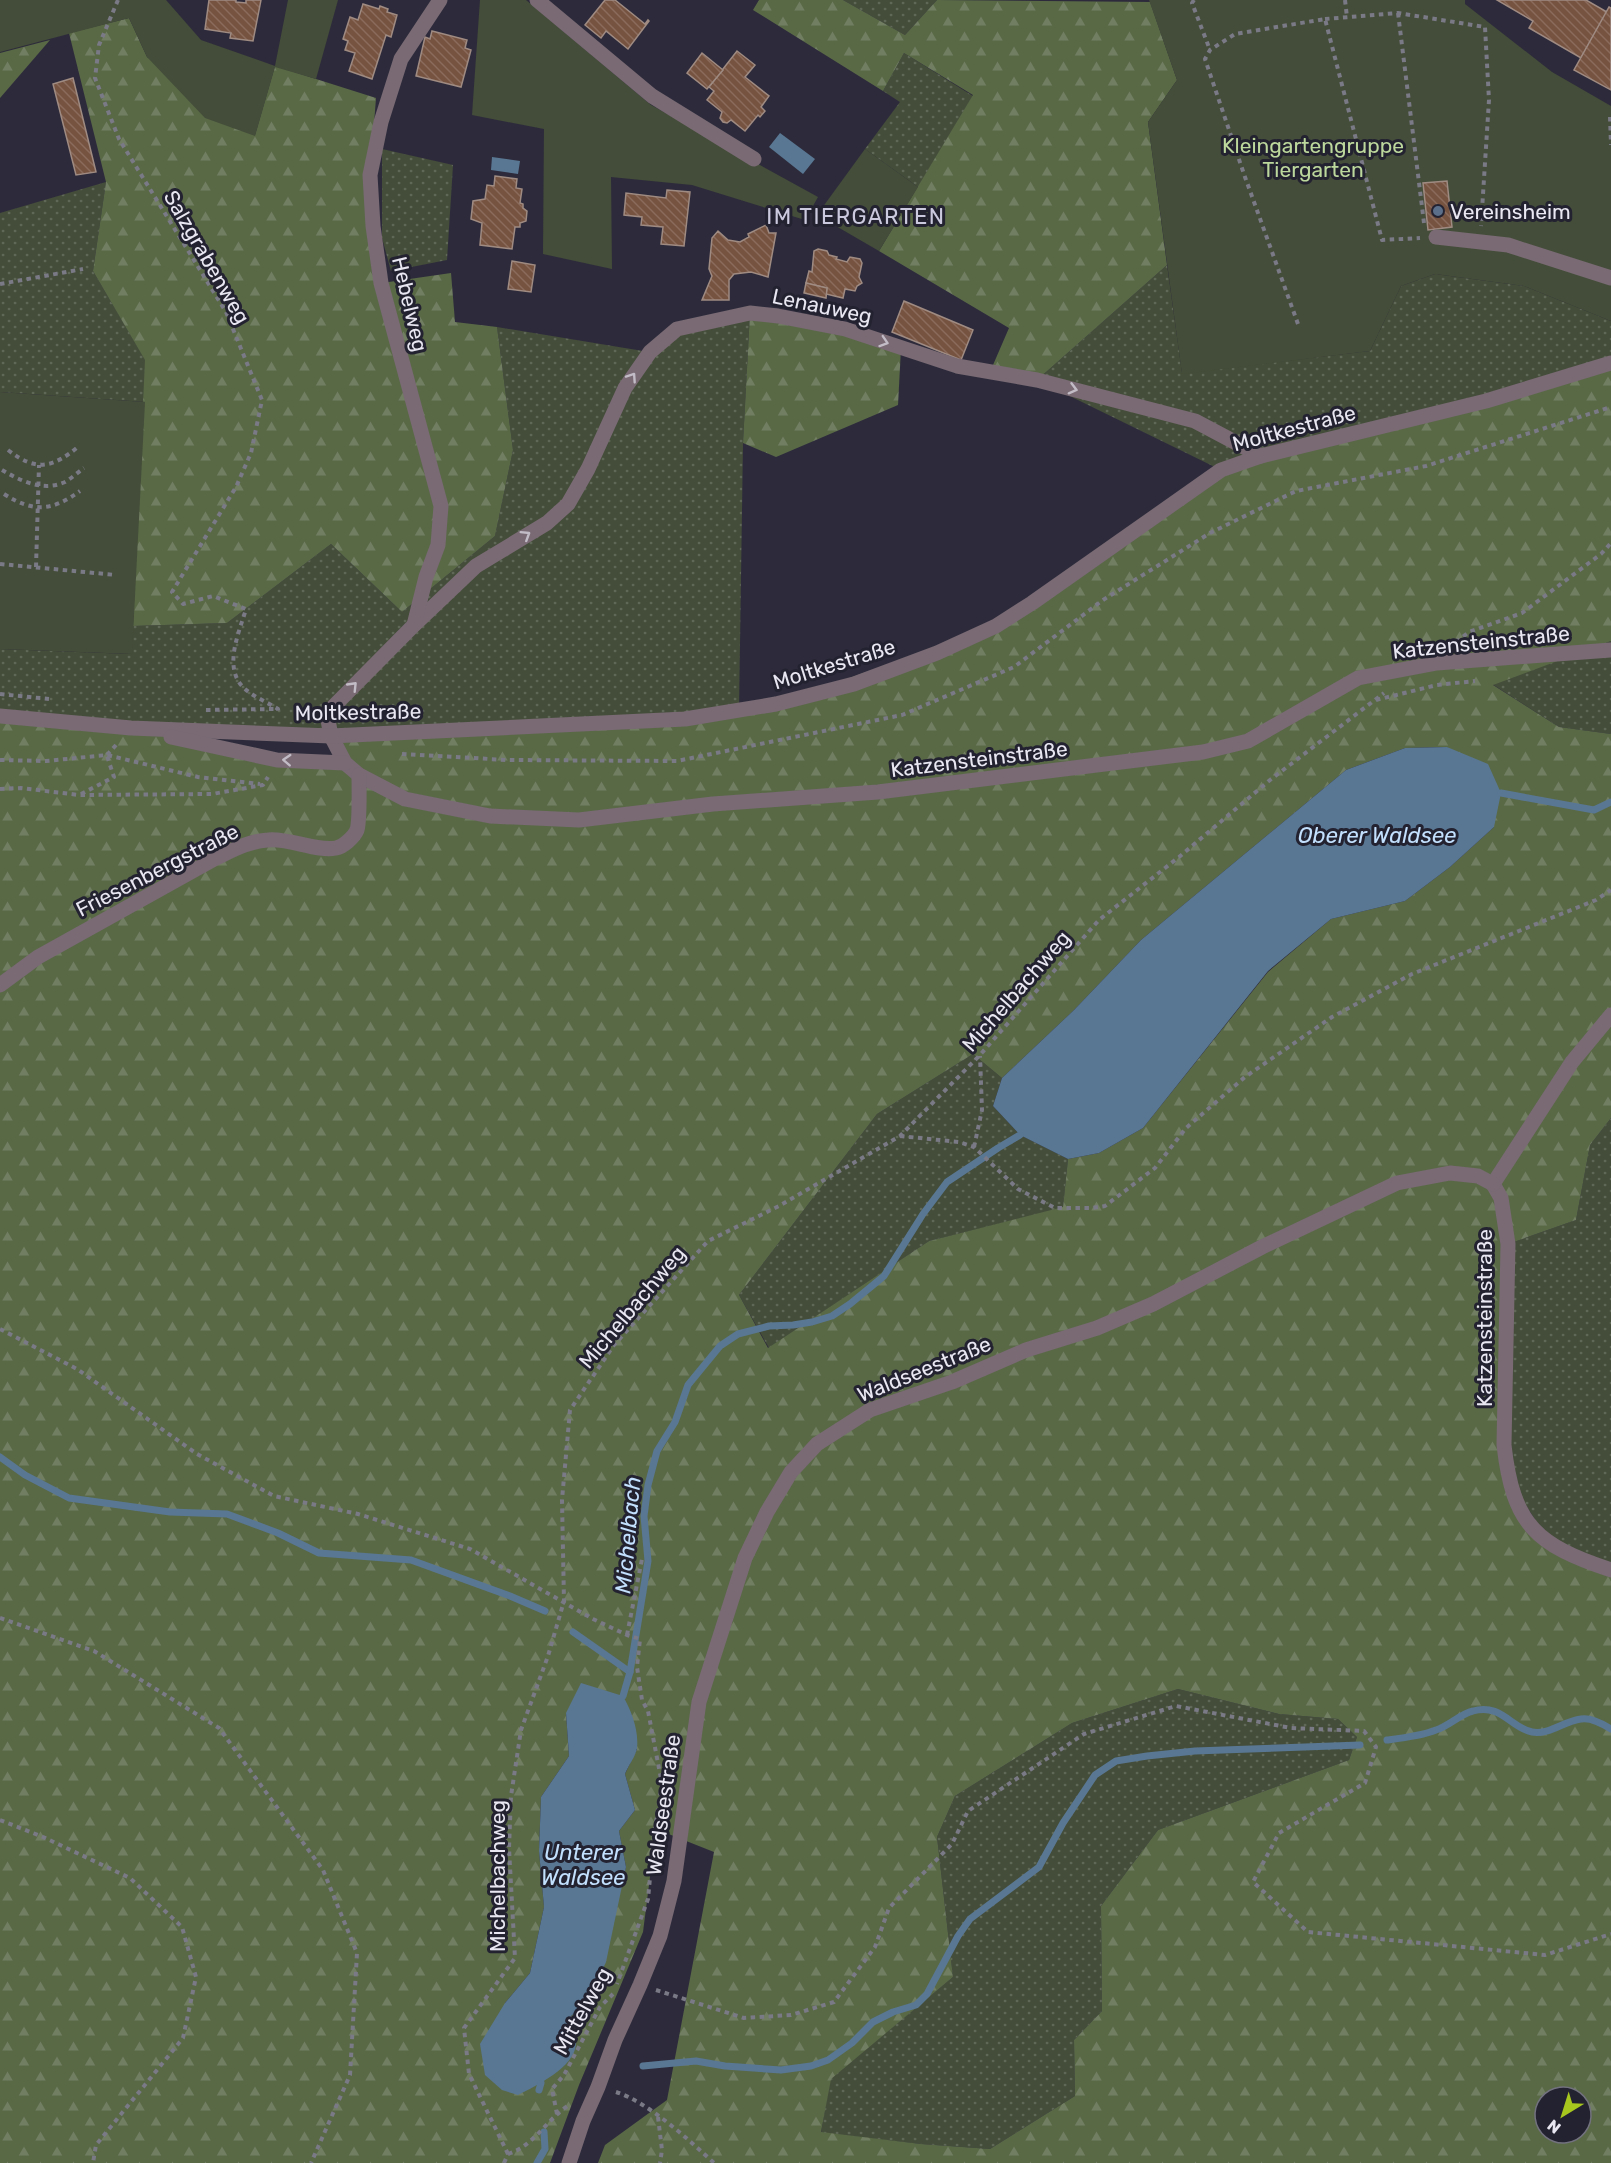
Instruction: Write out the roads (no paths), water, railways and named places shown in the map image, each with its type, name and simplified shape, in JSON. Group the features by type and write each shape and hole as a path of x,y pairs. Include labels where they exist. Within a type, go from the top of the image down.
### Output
{"street":[{"name":"Hebelweg","path":"414,625 426,578 438,545 441,506 381,283 373,226 370,175 381,122 401,59 441,0"},
{"path":"546,3 652,96 754,159"},
{"path":"1431,237 1508,245 1611,278"},
{"name":"Lenauweg","path":"414,625 476,566 547,523 568,504 588,470 625,388 650,352 677,329 750,313 845,329 957,366 1037,380 1195,422 1261,456"},
{"name":"Moltkestraße","path":"0,716 131,728 331,736 685,719 776,705 854,684 937,653 996,626 1221,470 1261,456 1486,401 1611,363"},
{"path":"331,736 328,720 334,706 414,625"},
{"name":"Katzensteinstraße","path":"331,736 345,763 359,775 405,799 490,816 579,820 713,804 878,792 1203,752 1248,741 1358,678 1437,663 1611,650"},
{"path":"131,728 277,760 345,763"},
{"name":"Friesenbergstraße","path":"0,985 38,957 216,858 246,844 283,839 324,848 338,848 357,830 359,775"},
{"path":"1493,1184 1572,1062 1611,1015"},
{"name":"Waldseestraße","path":"569,2163 615,2040 660,1936 674,1881 699,1702 745,1558 767,1512 791,1472 817,1444 870,1410 952,1382 1026,1350 1097,1328 1153,1304 1262,1247 1397,1183 1450,1173 1478,1176 1493,1184"},
{"name":"Katzensteinstraße","path":"1493,1184 1501,1198 1508,1244 1504,1445 1508,1477 1515,1501 1534,1530 1550,1543 1566,1553 1611,1570"}],"water":[{"path":"780,133 815,159 803,174 769,147"},
{"path":"492,157 520,161 518,174 491,170"},
{"name":"Oberer Waldsee","path":"1447,747 1488,764 1501,793 1494,827 1450,867 1405,901 1331,919 1268,971 1143,1128 1099,1153 1068,1159 1020,1135 993,1106 1002,1078 1074,1010 1141,940 1346,770 1405,748"},
{"name":"Unterer Waldsee","path":"581,1683 623,1696 629,1708 636,1727 637,1748 625,1774 635,1810 619,1831 626,1867 606,1962 588,2001 570,2017 576,2041 574,2053 569,2061 553,2075 518,2095 502,2090 485,2075 480,2044 505,2003 530,1973 544,1907 539,1851 541,1797 569,1756 566,1713"}],"waterway":[{"name":"Michelbach","path":"1501,793 1594,810 1611,802"},
{"name":"Michelbach","path":"623,1696 630,1672 648,1561 644,1516 648,1485 657,1451 675,1422 688,1385 720,1346 738,1334 769,1326 812,1322 832,1316 850,1304 884,1276 923,1214 947,1182 1020,1135"},
{"path":"0,1457 25,1475 69,1498 170,1512 227,1514 278,1533 319,1553 411,1560 545,1611"},
{"path":"573,1632 630,1672"},
{"path":"1387,1740 1430,1732 1468,1713 1483,1709 1498,1713 1532,1732 1544,1732 1575,1720 1585,1719 1597,1721 1611,1729"},
{"path":"643,2066 696,2061 725,2066 781,2070 811,2066 828,2060 852,2043 873,2022 893,2012 916,2005 927,1994 958,1936 970,1919 1039,1867 1063,1823 1095,1775 1116,1761 1195,1751 1360,1745"},
{"name":"Michelbach","path":"539,2090 541,2083"},
{"name":"Michelbach","path":"537,2163 545,2149 544,2132"}],"place":[{"name":"Vereinsheim","path":"1438,211"}],"district":[{"name":"IM TIERGARTEN","path":"856,216"}],"park label":[{"name":"Kleingartengruppe Tiergarten","path":"1313,157"}]}
